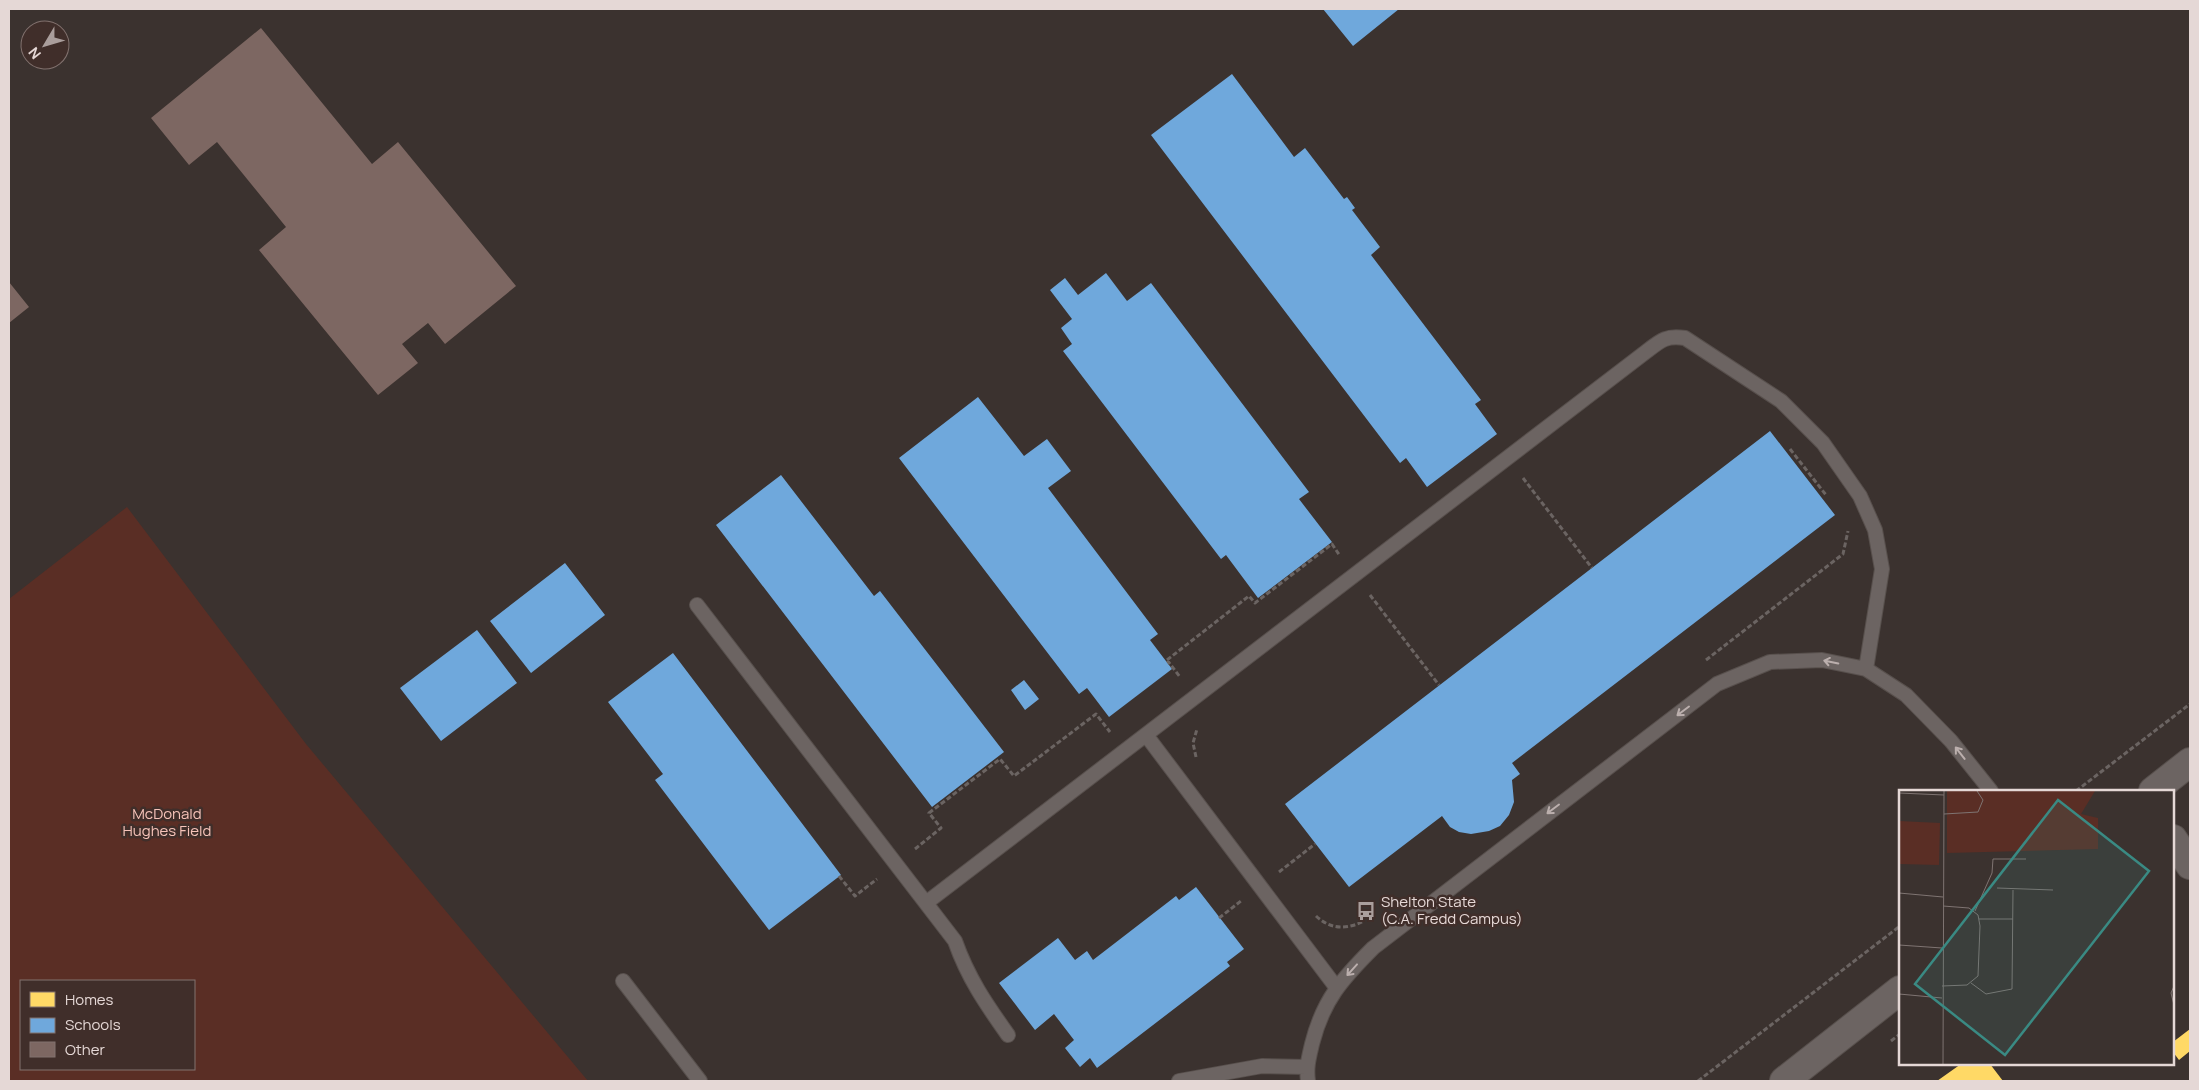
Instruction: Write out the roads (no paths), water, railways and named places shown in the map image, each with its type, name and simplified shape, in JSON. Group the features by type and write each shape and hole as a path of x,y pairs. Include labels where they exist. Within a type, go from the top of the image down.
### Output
{"main road":[{"path":"2153,790 2190,762"},
{"path":"2174,841 2190,865"},
{"path":"1784,1081 1899,991"}],"lane":[{"path":"926,903 1647,350 1660,341 1672,336 1685,338 1781,401 1823,443 1860,496 1875,530 1882,569 1866,669"},
{"path":"697,605 955,941 964,965 978,992 1008,1035"},
{"path":"1179,1081 1262,1066 1307,1074 1318,1020 1336,987 1357,963 1386,936 1717,684 1770,662 1822,660 1866,669 1906,695 1951,741 1990,790"},
{"path":"1146,735 1336,987"},
{"path":"624,982 700,1081"}],"place":[{"name":"Shelton State (C.A. Fredd Campus)","path":"1366,911"}],"park label":[{"name":"McDonald Hughes Field","path":"167,822"}]}
